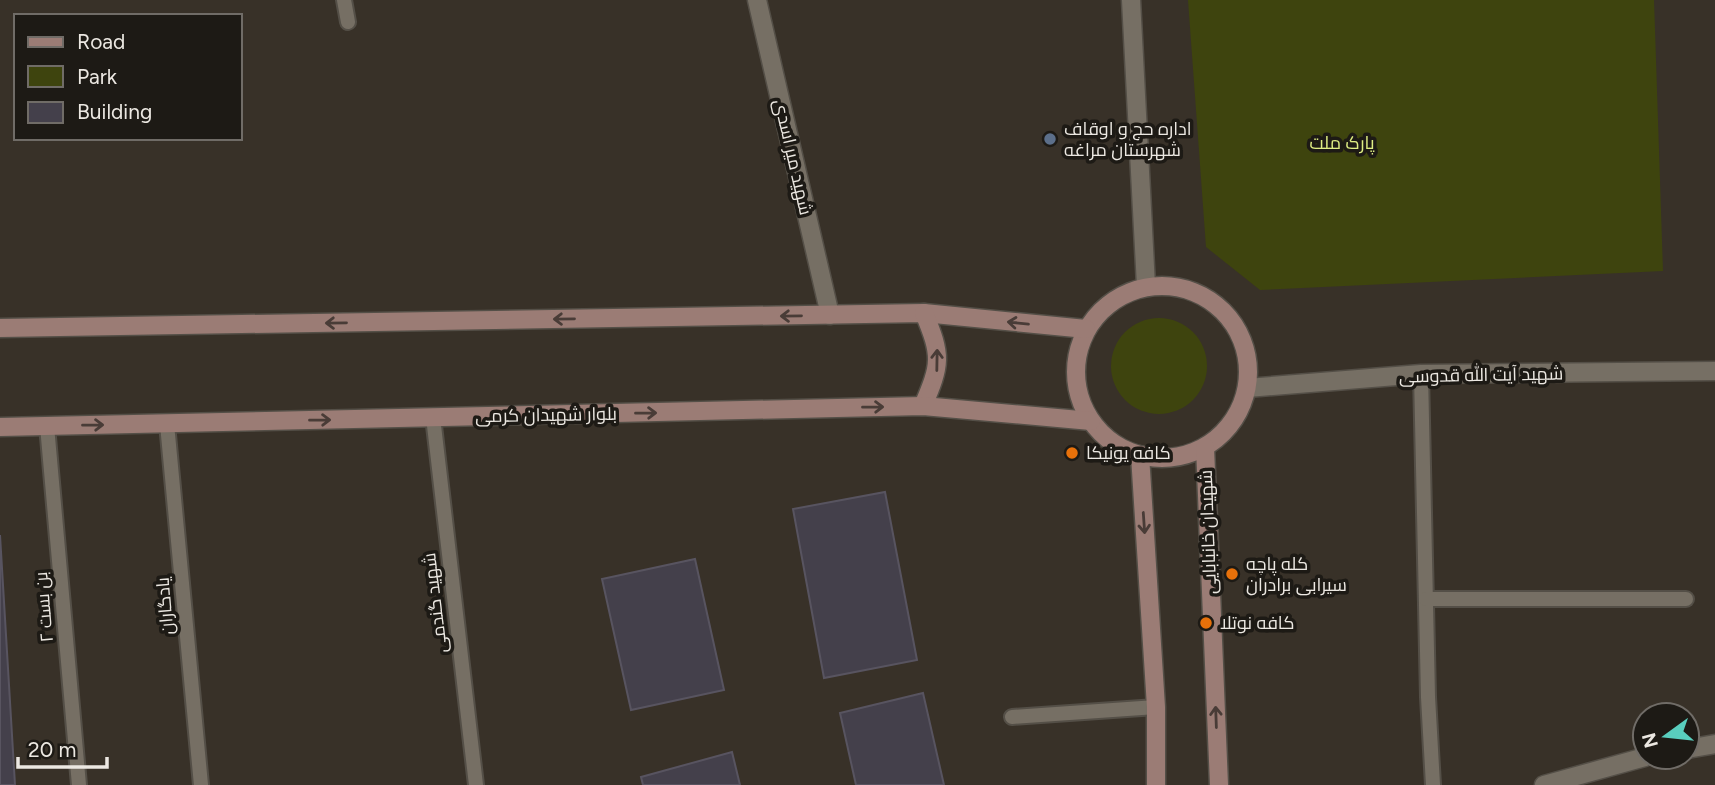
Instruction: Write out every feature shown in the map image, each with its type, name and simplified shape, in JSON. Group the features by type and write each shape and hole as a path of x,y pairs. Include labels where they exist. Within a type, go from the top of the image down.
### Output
{"main road":[{"path":"1146,286 1174,286 1201,294 1223,310 1239,333 1248,360 1247,388 1239,412 1224,432 1205,447 1181,456 1155,458 1140,455 1108,440 1091,421 1080,400 1075,376 1078,352 1086,329 1101,310 1121,295 1146,286"},
{"path":"923,406 937,376 937,344 924,313"},
{"path":"0,328 924,313 1086,329"},
{"name":"بلوار شهیدان کرمی","path":"0,428 923,406 1091,421"},
{"name":"شهیدان خانبابایی","path":"1205,447 1219,785"},
{"path":"1140,455 1156,707 1156,785"}],"street":[{"name":"شهید میر اسدی","path":"757,0 830,315"},
{"path":"1130,0 1146,286"},
{"name":"شهید آیت الله قدوسی","path":"1247,388 1421,374 1715,371"},
{"path":"1544,785 1631,761"}],"lane":[{"path":"344,0 348,22"},
{"path":"1421,374 1433,785"},
{"name":"شهید گندمی","path":"433,418 476,785"},
{"name":"یادگاران","path":"167,424 201,785"},
{"name":"بن بست ۲","path":"47,426 79,785"},
{"path":"1426,599 1686,599"},
{"path":"1012,717 1156,707"}],"green space":[{"name":"پارک ملت","path":"1188,0 1654,0 1663,271 1260,290 1206,247"},
{"path":"1159,318 1177,322 1193,332 1203,348 1207,366 1203,384 1193,400 1177,410 1159,414 1141,410 1125,400 1115,384 1111,366 1115,348 1125,332 1141,322"}],"building":[{"path":"885,492 917,660 824,678 793,509"},
{"path":"0,535 15,785 0,785"},
{"path":"695,559 724,690 631,710 602,579"},
{"path":"923,693 944,785 856,785 840,713"},
{"path":"732,752 740,785 643,785 641,777"}],"place":[{"name":"اداره حج و اوقاف شهرستان مراغه","path":"1050,139"},
{"name":"کافه یونیکا","path":"1072,453"},
{"name":"کله پاچه سیرابی برادران","path":"1232,574"},
{"name":"کافه نوتلا","path":"1206,623"}]}
